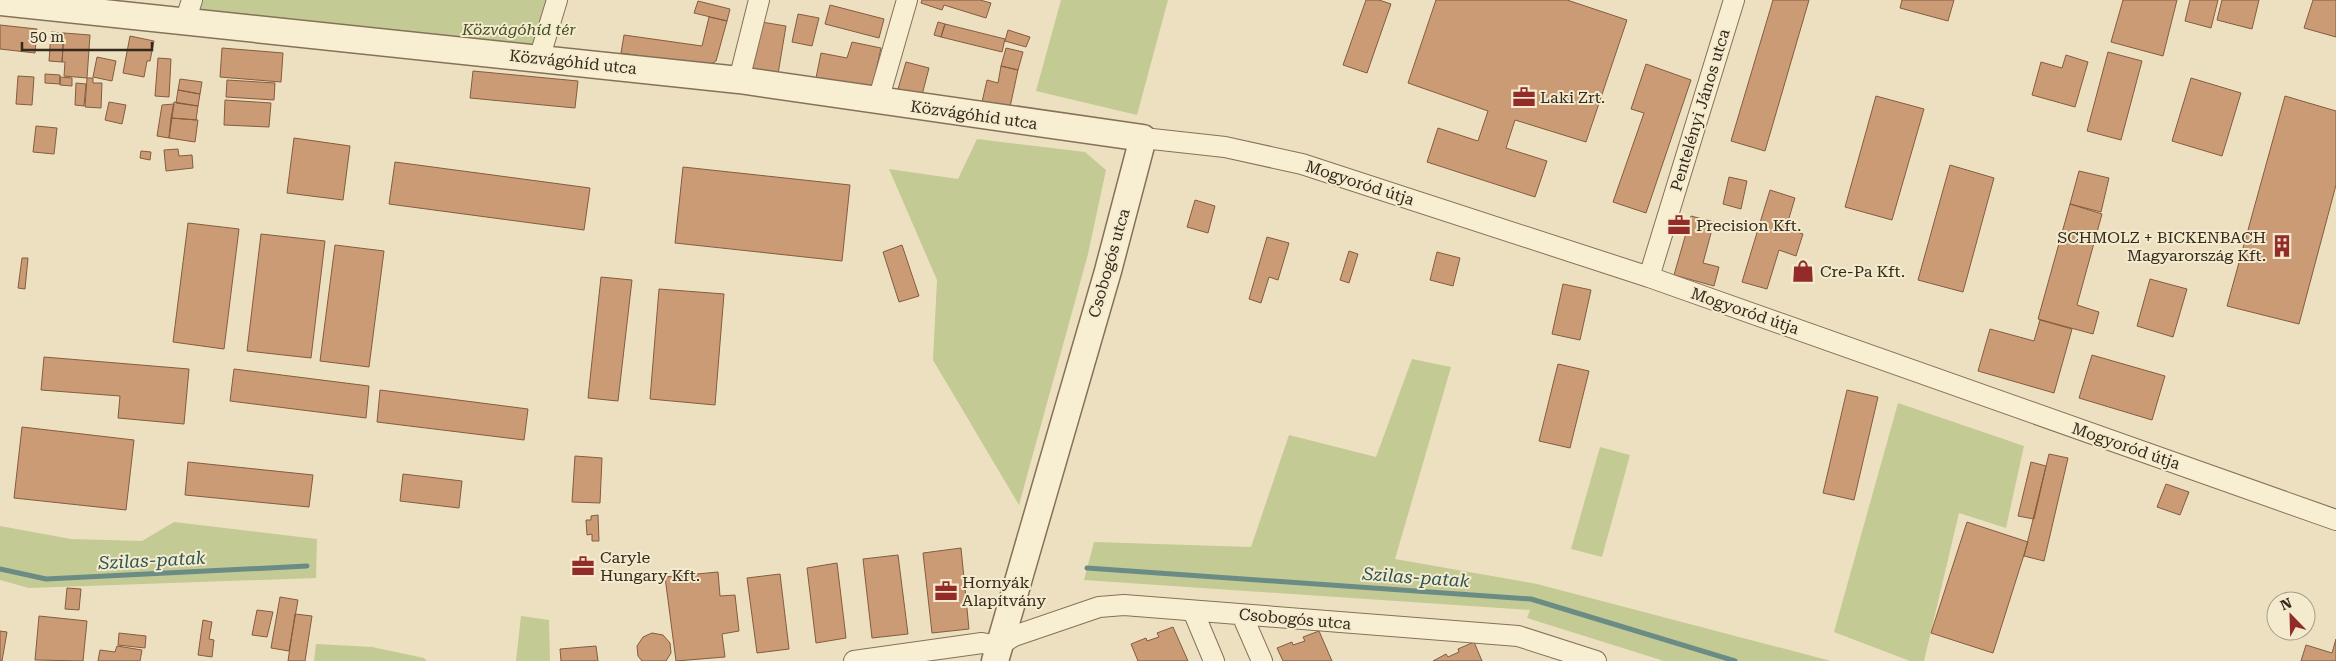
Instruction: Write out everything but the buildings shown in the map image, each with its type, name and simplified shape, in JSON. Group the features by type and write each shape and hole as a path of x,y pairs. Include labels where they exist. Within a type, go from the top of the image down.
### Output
{"street":[{"path":"539,59 557,0"},
{"path":"739,80 759,0"},
{"path":"878,101 907,0"},
{"name":"Pentelényi János utca","path":"1649,277 1734,0"},
{"name":"Közvágóhíd utca","path":"8,2 188,11 539,59 739,80 1143,138"},
{"name":"Mogyoród útja","path":"1143,138 1225,147 1302,164 1649,277 2336,520"},
{"name":"Csobogós utca","path":"996,654 1108,271 1143,138"},
{"name":"Csobogós utca","path":"996,654 1014,636 1099,607 1124,605 1518,636 1596,661"},
{"path":"1193,611 1214,661"},
{"path":"1242,615 1262,661"},
{"path":"854,661 982,643 996,654"}],"green space":[{"name":"Közvágóhíd tér","path":"192,0 557,0 539,59 185,22"},
{"path":"1061,0 1168,0 1137,115 1036,91"},
{"path":"977,139 1085,152 1106,170 1088,254 1019,505 933,360 937,280 889,169 958,179"},
{"path":"1412,359 1451,367 1395,559 1537,584 1831,661 1664,661 1527,618 1530,610 1084,580 1094,542 1251,547 1289,435 1376,457"},
{"path":"1898,403 2024,446 2006,528 1959,513 1924,661 1910,661 1834,632"},
{"path":"1600,447 1630,455 1602,557 1571,549"},
{"path":"174,522 317,539 316,578 29,588 0,580 0,526 71,539 142,541"},
{"path":"521,616 549,620 550,661 516,661"},
{"path":"316,644 372,647 424,658 427,661 314,661"}],"waterway":[{"name":"Szilas-patak","path":"0,569 46,579 307,566"},
{"name":"Szilas-patak","path":"1087,568 1531,599 1735,661"}],"place":[{"name":"Laki Zrt.","path":"1524,97"},
{"name":"Precision Kft.","path":"1679,225"},
{"name":"SCHMOLZ + BICKENBACH Magyarország Kft.","path":"2282,246"},
{"name":"Cre-Pa Kft.","path":"1803,271"},
{"name":"Caryle Hungary Kft.","path":"583,566"},
{"name":"Hornyák Alapítvány","path":"946,591"}]}
